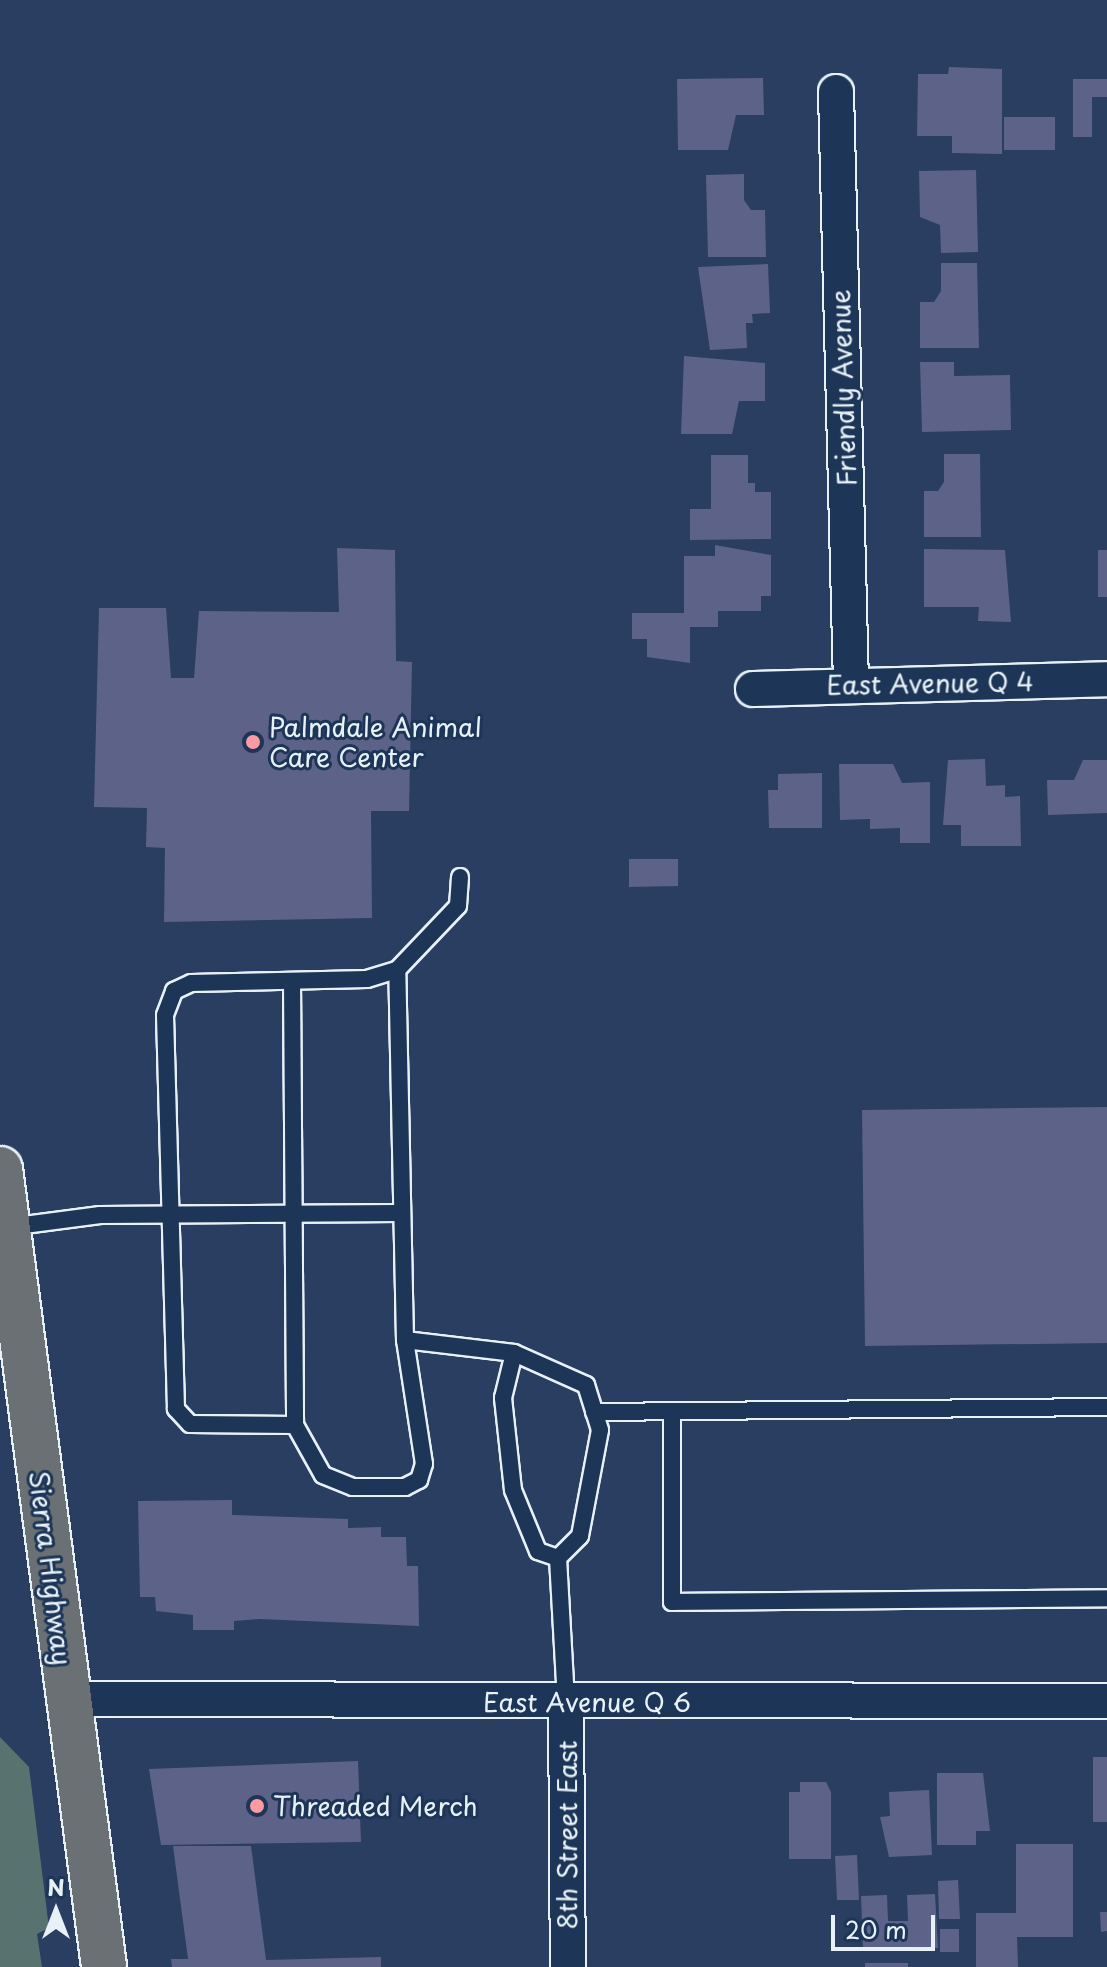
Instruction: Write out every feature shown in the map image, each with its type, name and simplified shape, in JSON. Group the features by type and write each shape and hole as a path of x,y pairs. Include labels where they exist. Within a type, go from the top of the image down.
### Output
{"main road":[{"name":"Sierra Highway","path":"0,1169 104,1967"}],"street":[{"name":"Friendly Avenue","path":"836,92 851,683"},
{"name":"East Avenue Q 4","path":"753,689 851,683 1107,679"},
{"name":"East Avenue Q 6","path":"67,1699 1107,1701"},
{"name":"8th Street East","path":"566,1702 568,1967"}],"lane":[{"path":"295,1425 190,1424 176,1409 165,1015 174,991 191,983 367,979 397,970 458,906 460,877"},
{"path":"292,981 295,1425 323,1475 353,1487 419,1480 424,1464 405,1340 399,1213 397,970"},
{"path":"7,1227 170,1214 399,1213"},
{"path":"405,1340 514,1353 586,1385 600,1430 580,1536 558,1558 566,1702"},
{"path":"514,1353 503,1398 513,1490 538,1551 558,1558"},
{"path":"594,1412 1107,1407"},
{"path":"672,1411 672,1602 1107,1598"}],"green space":[{"path":"0,1737 29,1767 49,1928 37,1934 42,1967 0,1967"}],"building":[{"path":"949,67 1002,69 1002,154 952,153 952,136 917,136 918,74 948,74"},
{"path":"763,78 764,115 736,115 728,150 678,150 677,79"},
{"path":"1073,79 1107,79 1107,97 1092,97 1092,137 1073,137"},
{"path":"1004,117 1055,117 1055,150 1004,150"},
{"path":"976,170 978,252 941,253 940,225 920,217 919,171"},
{"path":"744,174 744,200 751,210 765,210 766,257 708,257 706,175"},
{"path":"941,263 977,263 979,348 920,348 920,302 934,302 941,291"},
{"path":"768,264 770,313 752,314 753,323 746,323 747,348 710,350 698,267"},
{"path":"684,356 765,363 765,401 739,401 732,434 681,434"},
{"path":"920,362 954,362 954,376 1010,375 1011,430 922,432"},
{"path":"944,454 980,454 981,537 924,537 924,491 938,491 944,482"},
{"path":"711,455 748,455 748,483 755,483 755,492 771,492 771,539 690,540 690,509 711,509"},
{"path":"715,545 771,555 771,596 761,596 761,611 718,611 718,627 690,627 690,663 647,657 647,639 632,639 632,613 684,613 684,556 715,556"},
{"name":"Palmdale Animal Care Center","path":"337,548 395,550 396,661 412,662 409,811 371,811 372,918 164,922 165,848 146,847 147,808 94,807 99,608 166,608 171,678 194,678 199,611 339,612"},
{"path":"924,549 1005,550 1011,622 978,621 979,607 924,607"},
{"path":"1098,550 1107,550 1107,597 1098,597"},
{"path":"985,759 986,786 1005,785 1005,797 1020,796 1021,846 961,846 961,825 943,825 948,760"},
{"path":"1083,760 1107,760 1107,813 1048,815 1047,780 1074,780"},
{"path":"839,764 893,764 902,783 930,782 930,843 900,843 900,828 870,829 870,819 840,820"},
{"path":"822,773 822,828 769,828 768,790 778,790 778,774"},
{"path":"629,859 678,859 678,886 629,887"},
{"path":"1107,1107 1107,1343 865,1346 862,1110"},
{"path":"232,1500 232,1515 348,1519 348,1528 381,1527 381,1537 406,1537 407,1566 418,1566 419,1626 260,1619 234,1621 234,1630 193,1630 193,1615 156,1611 155,1597 140,1597 138,1501"},
{"path":"1093,1757 1107,1757 1107,1822 1093,1822"},
{"name":"Threaded Merch","path":"358,1761 361,1842 161,1845 149,1769"},
{"path":"937,1773 983,1773 990,1831 976,1831 976,1845 937,1845"},
{"path":"800,1782 826,1782 831,1792 831,1859 789,1859 789,1792 800,1792"},
{"path":"929,1790 932,1855 889,1857 880,1817 890,1816 889,1792"},
{"path":"1016,1844 1073,1844 1073,1937 1017,1937 1018,1967 976,1967 976,1913 1016,1913"},
{"path":"173,1846 251,1846 266,1960 381,1957 381,1967 172,1967 171,1959 188,1959"},
{"path":"857,1855 859,1900 837,1900 835,1856"},
{"path":"958,1880 960,1919 939,1919 938,1881"},
{"path":"935,1894 938,1948 863,1950 861,1896 887,1895 888,1921 908,1921 907,1895"},
{"path":"1100,1912 1107,1912 1107,1931 1101,1932"},
{"path":"940,1929 959,1929 959,1952 940,1952"},
{"path":"865,1963 908,1963 908,1967 865,1967"}],"place":[{"name":"Palmdale Animal Care Center","path":"253,742"},
{"name":"Threaded Merch","path":"257,1806"}]}
